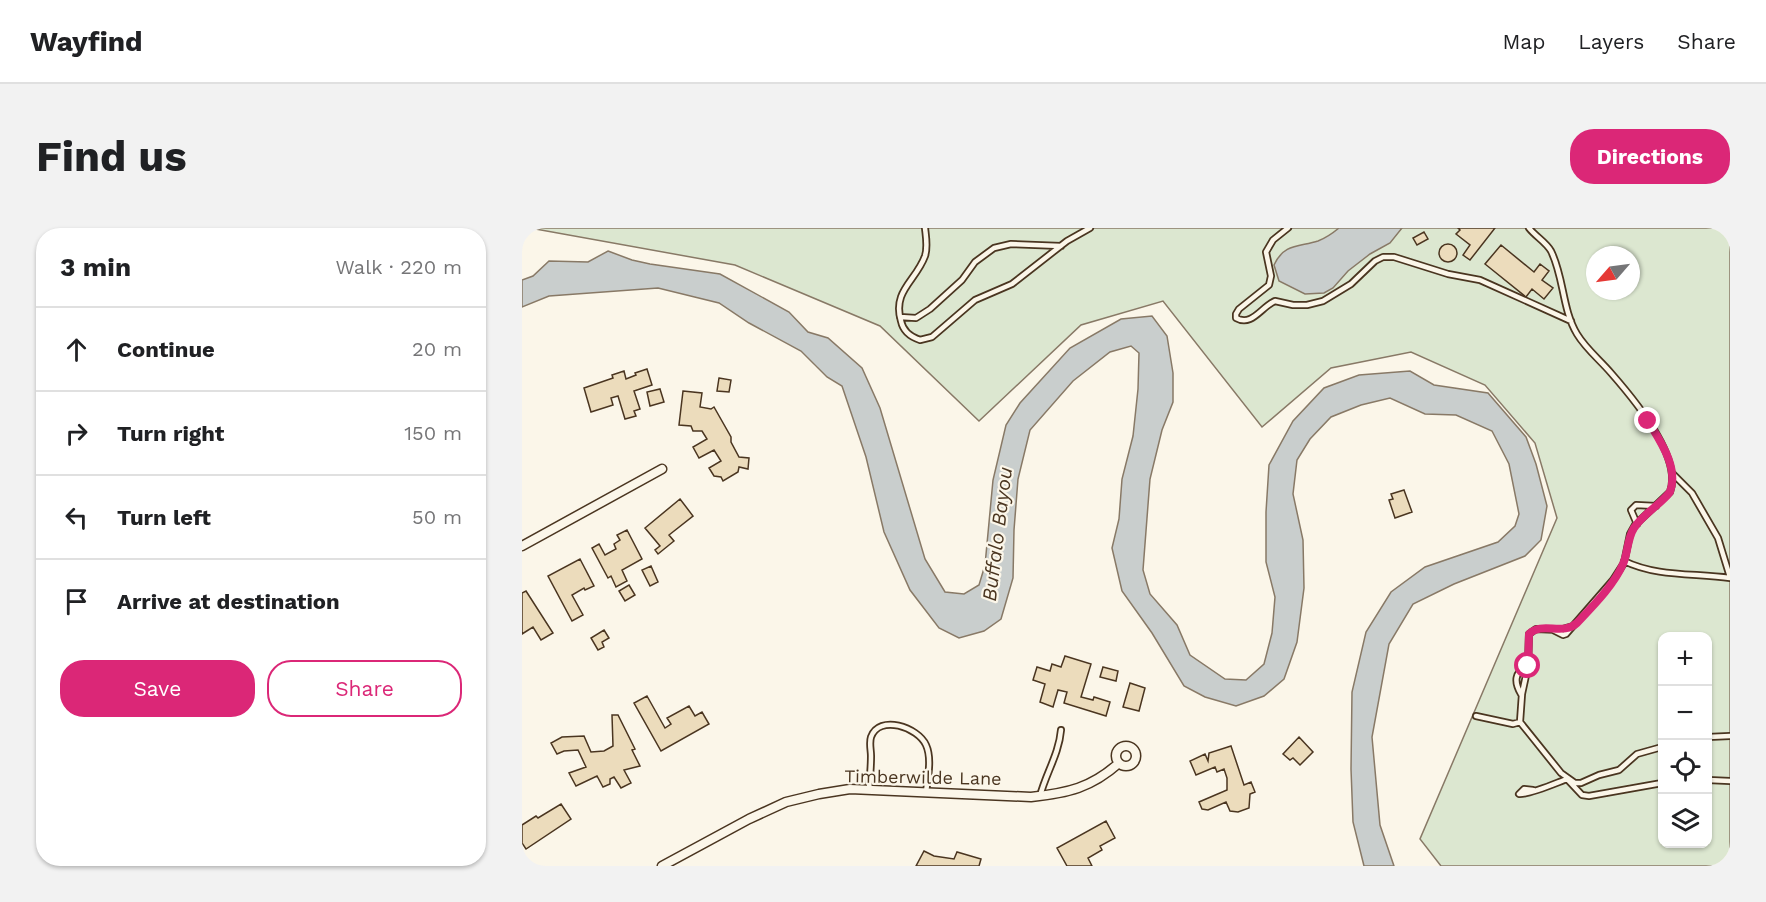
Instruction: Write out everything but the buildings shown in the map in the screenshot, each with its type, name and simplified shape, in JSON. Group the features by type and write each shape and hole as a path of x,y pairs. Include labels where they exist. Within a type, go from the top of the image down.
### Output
{"street":[{"path":"522,546 663,469"},
{"name":"Timberwilde Lane","path":"662,866 749,819 786,802 850,789 1040,796 1059,794 1080,789 1104,777 1119,763"}],"lane":[{"path":"925,228 927,249 925,256 898,303 905,331 915,339 926,340 975,300 1012,284 1061,246 1090,228"},
{"path":"1288,228 1273,240 1266,252 1271,276 1269,285 1239,309 1236,318 1250,320 1274,301 1307,304 1323,301 1351,284 1375,261 1383,257 1394,257 1448,274 1480,279 1571,321"},
{"path":"1529,228 1551,252 1571,321 1583,343 1627,392 1648,421 1666,454 1672,473 1670,492 1636,524 1630,534 1624,561 1613,580 1574,625 1559,630 1536,629 1529,634 1528,666 1521,694 1520,722 1582,795 1589,796 1658,784"},
{"path":"900,316 916,318 930,309 962,280 975,262 994,248 1011,244 1061,246"},
{"path":"1266,289 1274,301"},
{"path":"1624,561 1659,573 1730,578 1718,538 1692,493 1672,473"},
{"path":"1636,524 1631,513 1636,505 1656,506"},
{"path":"1521,694 1515,684 1516,677 1518,672 1528,666"},
{"path":"1476,716 1514,724 1520,722"},
{"path":"868,789 871,738 877,730 889,724 910,730 926,745 929,762 926,792"},
{"path":"1040,796 1045,778 1055,758 1061,730"},
{"path":"1712,737 1730,736"},
{"path":"1533,790 1568,779 1581,783 1618,770 1637,754 1658,748"},
{"path":"1712,780 1730,781"}],"green space":[{"path":"530,228 1730,228 1730,866 1441,866 1420,839 1557,518 1535,443 1485,385 1411,352 1331,368 1262,427 1163,301 1081,325 979,421 880,326 735,265"}],"water":[{"path":"1339,228 1402,228 1390,243 1370,254 1348,271 1333,288 1324,293 1305,294 1279,281 1274,265 1283,253 1293,247 1321,240"},
{"name":"Buffalo Bayou","path":"608,251 650,264 720,274 789,312 808,332 828,338 862,368 880,408 925,559 945,592 964,594 979,585 985,565 993,480 1006,425 1020,403 1070,348 1121,319 1152,316 1167,336 1173,373 1173,402 1162,430 1150,479 1143,570 1150,594 1177,625 1190,655 1225,679 1246,680 1264,664 1272,633 1275,597 1266,562 1269,465 1293,421 1324,388 1359,375 1410,371 1434,385 1488,393 1526,437 1536,464 1547,506 1541,540 1525,556 1454,584 1413,604 1389,644 1372,737 1380,825 1394,866 1364,866 1353,822 1352,692 1366,632 1391,592 1425,567 1498,542 1515,526 1519,514 1509,464 1492,431 1456,415 1425,414 1390,398 1361,405 1331,417 1310,439 1297,460 1293,494 1303,540 1304,588 1297,642 1284,679 1264,696 1236,706 1205,697 1184,686 1152,633 1122,591 1112,548 1119,519 1122,479 1133,436 1138,389 1139,353 1131,346 1110,352 1073,381 1030,430 1018,479 1013,578 1001,619 984,631 959,638 939,628 910,590 884,532 866,457 842,386 827,377 801,351 749,323 719,303 658,288 549,296 522,307 522,280 533,276 549,261 588,262"}],"route":[{"path":"1528,666 1529,634 1536,629 1559,630 1574,625 1593,605 1624,563 1630,534 1635,525 1670,492 1672,472 1659,438 1648,421"}]}
